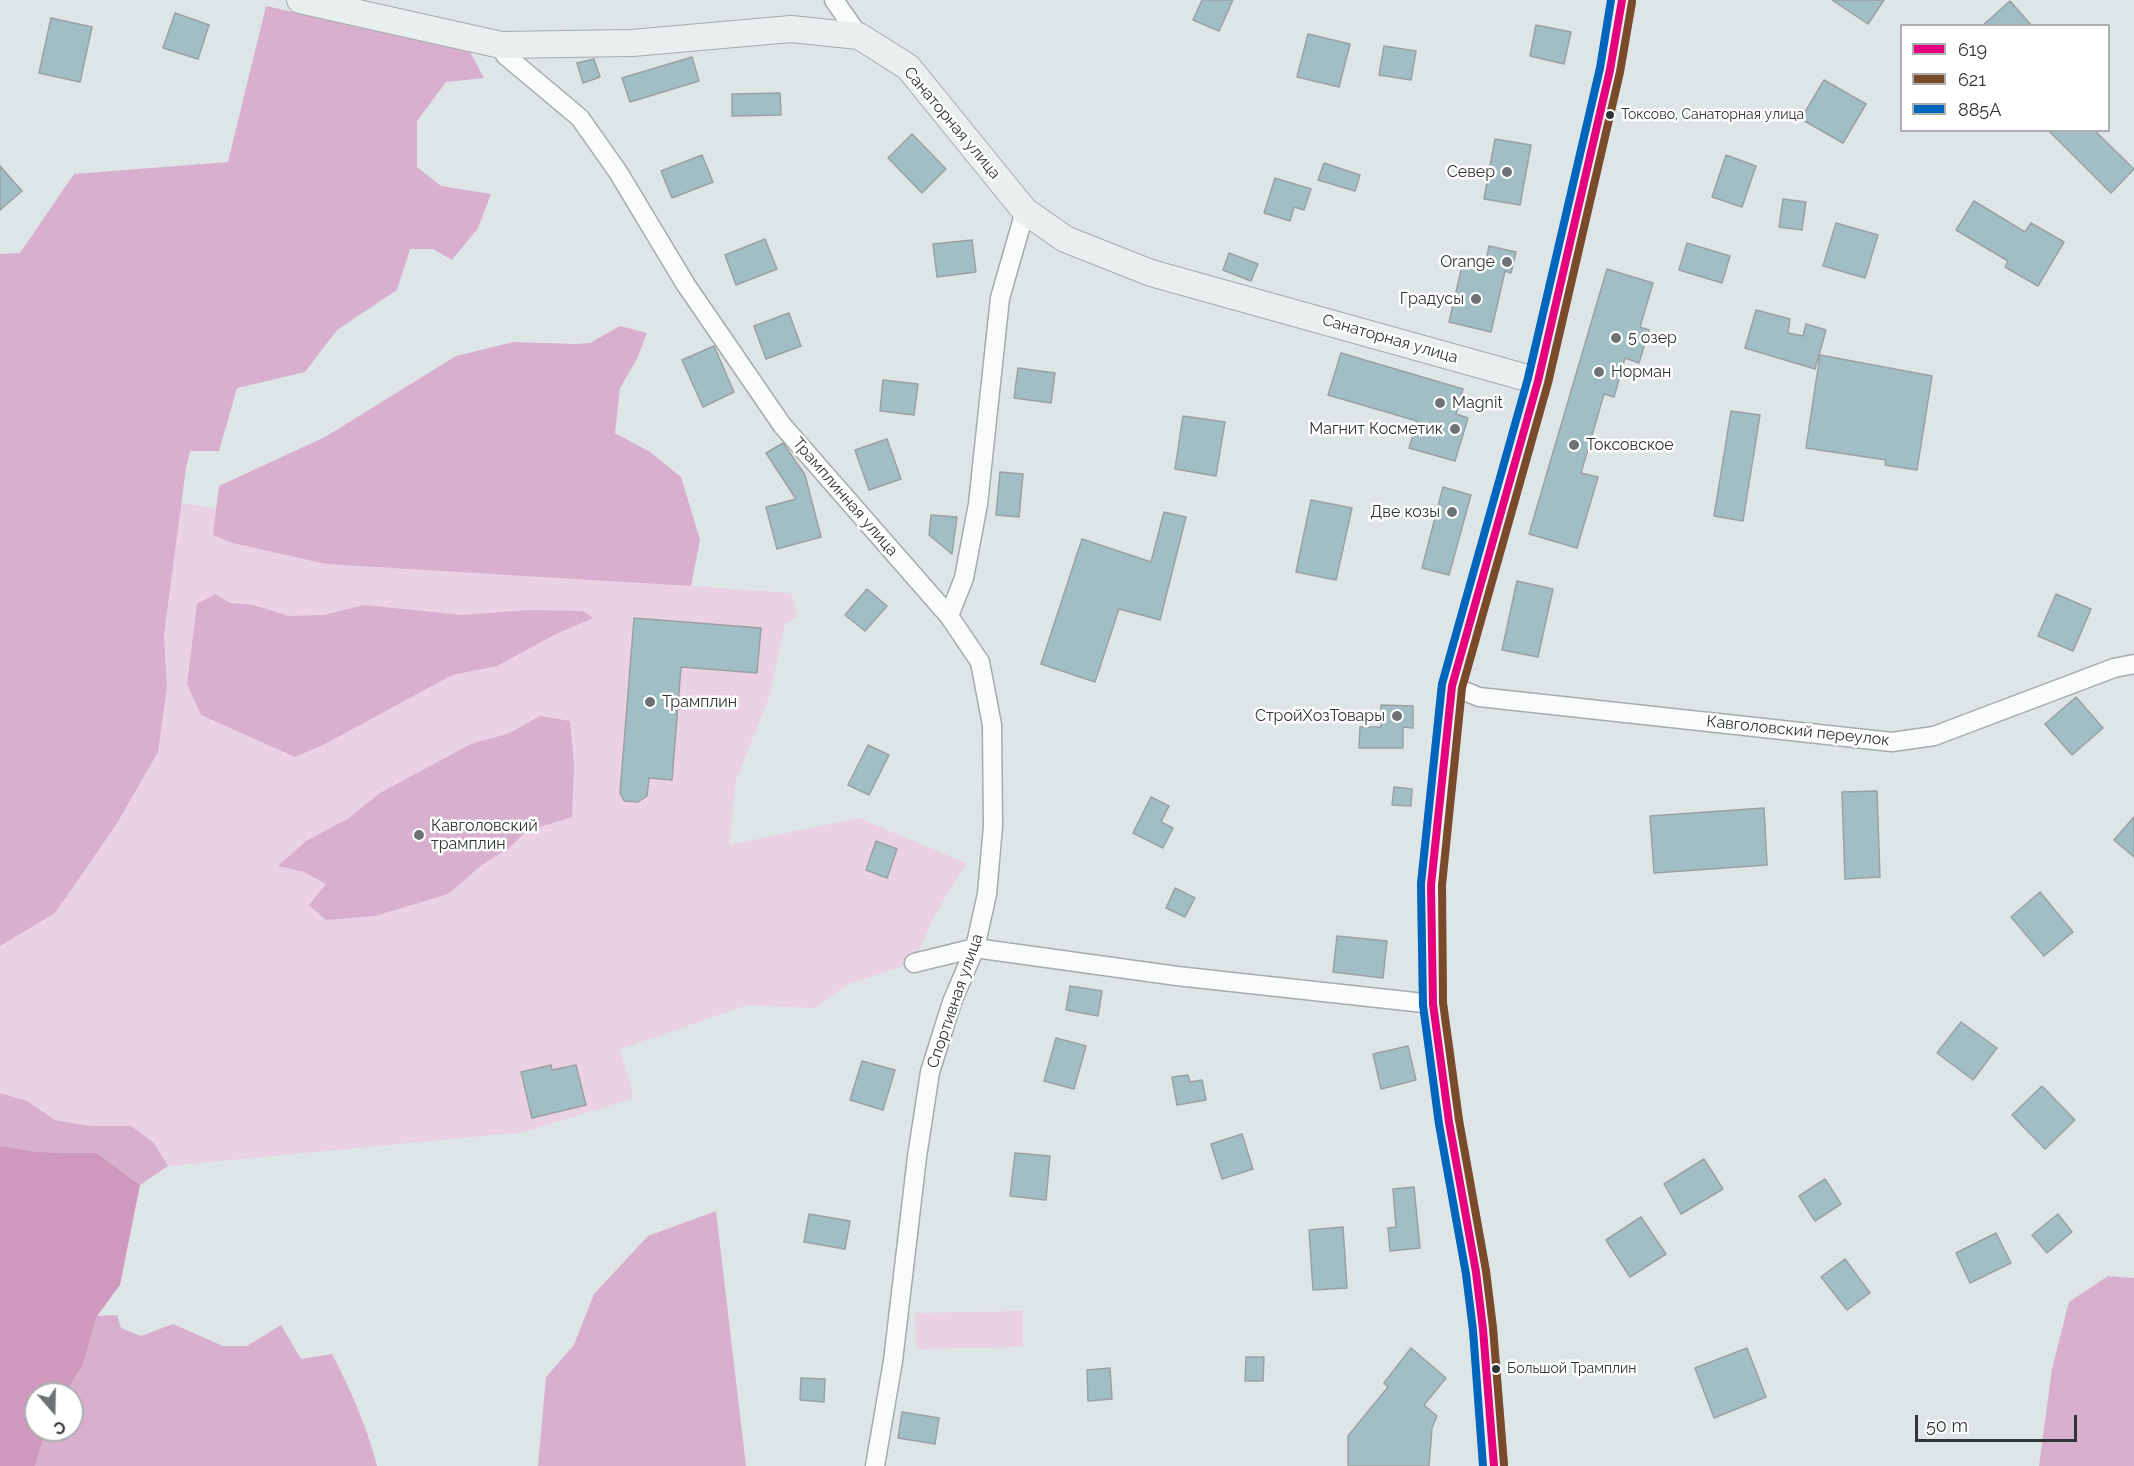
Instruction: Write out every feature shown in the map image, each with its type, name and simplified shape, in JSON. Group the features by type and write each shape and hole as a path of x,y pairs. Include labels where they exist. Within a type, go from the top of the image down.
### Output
{"main road":[{"name":"Санаторная улица","path":"300,0 501,45 632,43 791,29 859,36 908,67 1025,211 1065,239 1151,273 1538,381"},
{"path":"1494,1466 1476,1272 1449,1122 1433,1004 1431,885 1452,686 1538,381 1608,81 1622,0"}],"street":[{"path":"834,0 859,36"},
{"name":"Трамплинная улица","path":"501,45 505,55 580,118 618,172 686,285 782,425 949,616"},
{"path":"949,616 964,578 978,504 1000,298 1025,211"},
{"name":"Спортивная улица","path":"875,1466 893,1360 917,1157 930,1072 952,1002 975,948 987,894 993,826 992,725 980,662 949,616"},
{"name":"Кавголовский переулок","path":"1452,686 1479,697 1892,742 1934,736 2114,668 2134,664"},
{"path":"914,963 975,948 1177,976 1433,1004"}],"shaded area":[{"path":"266,6 470,52 484,78 446,82 417,121 417,167 441,186 491,194 478,228 452,260 433,249 410,249 397,290 337,330 305,372 237,388 219,451 190,451 164,635 167,688 158,752 116,825 55,913 0,946 0,254 20,253 74,174 228,162"},
{"path":"620,326 647,333 637,359 620,388 615,433 650,452 681,477 700,540 691,586 326,564 233,543 213,535 219,486 325,437 456,356 514,342 590,343"},
{"name":"Кавголовский трамплин","path":"181,503 691,586 791,593 798,617 785,623 769,698 736,780 729,845 859,818 966,863 933,918 914,963 848,984 815,1008 748,1005 620,1049 634,1098 524,1132 168,1166 90,1126 55,1120 27,1101 0,1093 0,946 55,912 116,825 158,752 167,688 164,635"},
{"path":"215,594 230,603 253,605 289,616 324,615 364,605 462,615 529,610 583,611 593,618 556,634 497,666 452,675 327,743 295,757 201,715 187,684 197,604"},
{"path":"540,716 570,721 574,764 572,817 527,831 508,849 483,864 448,894 375,916 326,920 309,905 326,884 304,872 278,866 306,841 349,818 380,793 471,744 510,733"},
{"path":"0,1093 27,1101 55,1120 90,1126 131,1126 154,1143 168,1166 140,1185 97,1153 37,1152 0,1146"},
{"path":"0,1146 37,1152 97,1153 140,1185 120,1285 97,1316 83,1364 72,1382 24,1382 24,1442 42,1442 35,1466 0,1466"},
{"path":"716,1211 746,1466 538,1466 546,1377 574,1345 594,1294 648,1236"},
{"path":"2108,1276 2134,1278 2134,1466 2039,1466 2052,1369 2069,1302"},
{"path":"1023,1311 1023,1347 916,1349 915,1313"},
{"path":"117,1315 121,1328 141,1336 173,1324 223,1346 247,1346 281,1325 301,1359 332,1354 358,1409 377,1466 35,1466 42,1442 84,1442 84,1382 72,1382 83,1364 97,1316"}],"building":[{"path":"1202,0 1233,0 1219,31 1193,20"},
{"path":"1832,0 1884,0 1868,24"},
{"path":"2010,1 2030,24 1984,24"},
{"path":"175,13 209,25 198,59 163,48"},
{"path":"51,18 92,27 80,82 39,73"},
{"path":"1536,25 1571,32 1564,64 1530,56"},
{"path":"1308,34 1350,44 1339,87 1297,77"},
{"path":"1384,46 1416,51 1411,80 1379,75"},
{"path":"692,57 699,81 630,102 622,78"},
{"path":"594,59 600,77 583,83 577,63"},
{"path":"1824,80 1866,104 1843,143 1801,119"},
{"path":"780,93 781,115 732,116 732,94"},
{"path":"2050,132 2096,132 2134,169 2111,193"},
{"path":"912,134 946,169 922,193 888,158"},
{"name":"Север","path":"1495,139 1531,145 1520,205 1484,199"},
{"path":"702,155 713,182 672,198 661,171"},
{"path":"1726,155 1756,166 1742,207 1712,197"},
{"path":"1324,163 1360,175 1355,191 1318,180"},
{"path":"0,166 22,191 0,210"},
{"path":"1275,178 1311,189 1304,210 1294,207 1290,221 1264,213"},
{"path":"1783,199 1806,202 1802,230 1779,227"},
{"path":"1974,201 2025,232 2031,223 2064,242 2038,286 2005,267 2008,261 1956,230"},
{"path":"1836,223 1878,235 1865,278 1823,266"},
{"path":"765,239 777,269 736,285 725,255"},
{"path":"972,240 976,272 937,277 933,244"},
{"path":"1687,243 1730,256 1722,283 1679,270"},
{"name":"Градусы","path":"1489,246 1516,252 1511,273 1505,271 1491,332 1449,322 1462,266 1484,271"},
{"path":"1229,253 1258,264 1251,281 1223,270"},
{"path":"1607,269 1653,283 1640,327 1649,330 1639,363 1625,358 1614,397 1604,394 1581,473 1598,477 1577,548 1529,534"},
{"path":"1756,310 1790,319 1788,333 1803,336 1806,324 1826,330 1815,369 1745,348"},
{"path":"789,313 801,346 766,359 754,326"},
{"path":"714,346 734,392 703,407 682,360"},
{"path":"1341,353 1463,389 1456,414 1468,418 1455,461 1409,448 1417,421 1328,395"},
{"path":"1820,355 1932,376 1917,470 1885,465 1886,460 1806,448"},
{"path":"1018,368 1055,373 1051,403 1014,398"},
{"path":"883,380 918,384 914,415 880,411"},
{"path":"1731,411 1760,415 1743,521 1714,516"},
{"path":"1183,416 1225,422 1216,476 1175,469"},
{"path":"887,439 901,479 869,490 855,450"},
{"path":"783,443 805,475 821,537 777,549 766,507 796,499 766,453"},
{"path":"1000,472 1023,474 1019,517 996,515"},
{"path":"1443,487 1471,495 1449,575 1422,568"},
{"path":"1311,500 1352,508 1336,580 1296,572"},
{"path":"1164,512 1186,517 1160,620 1119,609 1095,682 1041,664 1082,539 1151,562"},
{"path":"931,515 957,517 952,554 929,535"},
{"path":"1517,581 1553,589 1538,657 1502,650"},
{"path":"867,589 887,606 865,631 845,615"},
{"path":"2056,594 2091,609 2073,651 2038,636"},
{"path":"634,618 761,628 757,673 681,667 672,780 649,778 647,796 638,802 624,801 620,793"},
{"path":"2076,697 2103,728 2072,755 2045,724"},
{"name":"СтройХозТовары","path":"1381,705 1413,706 1413,728 1403,727 1403,748 1359,748 1360,727 1381,727"},
{"path":"868,745 889,755 869,795 848,785"},
{"path":"1394,787 1412,789 1411,806 1392,805"},
{"path":"1877,791 1880,877 1845,879 1842,792"},
{"path":"1151,797 1169,806 1161,822 1173,828 1163,848 1133,833"},
{"path":"1764,808 1767,865 1654,873 1650,816"},
{"path":"2134,817 2134,857 2114,840"},
{"path":"876,841 897,849 887,878 866,870"},
{"path":"1175,888 1195,898 1185,917 1166,908"},
{"path":"2040,892 2073,932 2044,956 2011,917"},
{"path":"1337,936 1387,941 1383,978 1333,972"},
{"path":"1070,986 1102,991 1098,1016 1066,1010"},
{"path":"1961,1022 1997,1048 1973,1080 1937,1053"},
{"path":"1056,1038 1086,1046 1074,1089 1044,1081"},
{"path":"1408,1046 1416,1080 1381,1089 1373,1054"},
{"path":"862,1061 895,1070 883,1110 850,1100"},
{"path":"551,1065 552,1070 576,1065 586,1105 532,1118 521,1072"},
{"path":"1188,1075 1190,1082 1202,1080 1206,1100 1177,1105 1172,1077"},
{"path":"2042,1086 2075,1120 2045,1149 2012,1115"},
{"path":"1242,1134 1253,1169 1222,1179 1211,1144"},
{"path":"1015,1153 1050,1156 1046,1200 1010,1196"},
{"path":"1704,1159 1723,1189 1681,1214 1664,1184"},
{"path":"1825,1179 1841,1204 1815,1221 1799,1196"},
{"path":"1414,1187 1420,1248 1390,1251 1388,1228 1396,1227 1393,1189"},
{"path":"809,1214 850,1221 845,1249 804,1242"},
{"path":"2058,1214 2072,1232 2047,1253 2032,1235"},
{"path":"1641,1217 1666,1254 1630,1277 1606,1240"},
{"path":"1343,1227 1347,1288 1313,1290 1309,1230"},
{"path":"1996,1233 2011,1263 1970,1283 1956,1253"},
{"path":"1845,1259 1870,1293 1847,1310 1821,1277"},
{"path":"1411,1348 1446,1378 1424,1405 1437,1416 1432,1428 1429,1466 1348,1466 1348,1436 1388,1387 1384,1383"},
{"path":"1747,1348 1766,1397 1714,1418 1695,1368"},
{"path":"1246,1357 1264,1357 1263,1381 1245,1381"},
{"path":"1110,1368 1112,1399 1088,1401 1087,1370"},
{"path":"801,1378 825,1379 824,1402 800,1400"},
{"path":"902,1412 939,1418 935,1444 898,1438"}],"transit line":[{"name":"885А","path":"1483,1466 1473,1330 1466,1274 1439,1124 1423,1005 1421,884 1442,684 1528,378 1600,68 1611,0"},
{"name":"619","path":"1494,1466 1476,1272 1449,1122 1433,1004 1431,885 1452,686 1538,381 1610,70 1622,0"},
{"name":"621","path":"1504,1465 1486,1271 1459,1120 1443,1003 1442,885 1462,688 1548,383 1620,72 1632,2"}],"place":[{"name":"Токсово, Санаторная улица","path":"1610,115"},
{"name":"Север","path":"1507,172"},
{"name":"Orange","path":"1507,262"},
{"name":"Градусы","path":"1476,299"},
{"name":"5 озер","path":"1616,338"},
{"name":"Норман","path":"1599,372"},
{"name":"Magnit","path":"1440,403"},
{"name":"Магнит Косметик","path":"1455,429"},
{"name":"Токсовское","path":"1574,445"},
{"name":"Две козы","path":"1452,512"},
{"name":"Трамплин","path":"650,702"},
{"name":"СтройХозТовары","path":"1397,716"},
{"name":"Кавголовский трамплин","path":"419,835"},
{"name":"Большой Трамплин","path":"1496,1369"}]}
